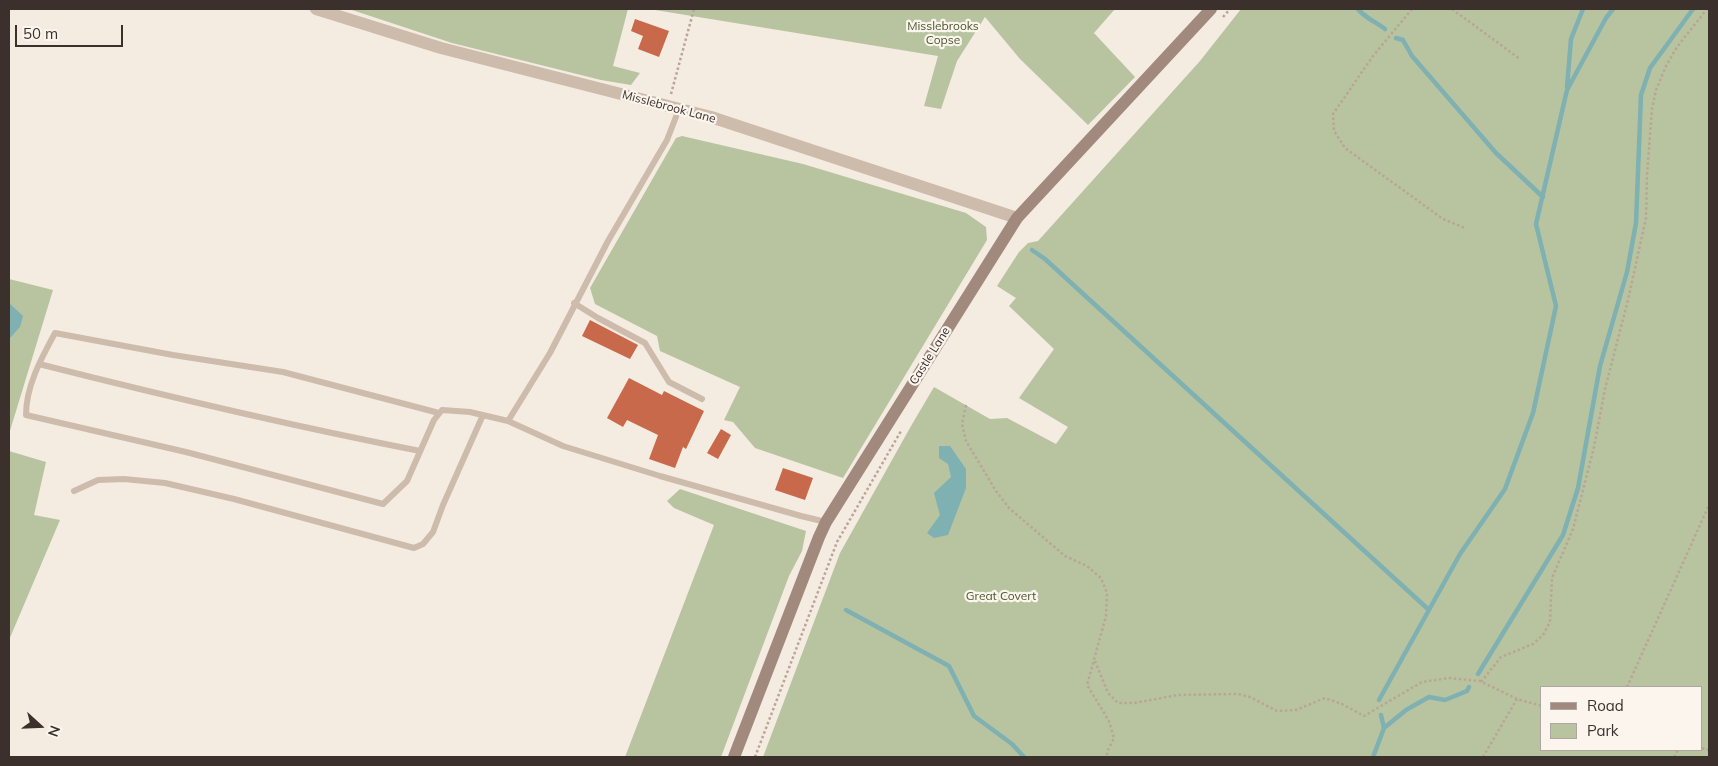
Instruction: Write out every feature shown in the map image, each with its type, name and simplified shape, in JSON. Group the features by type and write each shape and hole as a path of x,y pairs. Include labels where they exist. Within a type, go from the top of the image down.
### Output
{"street":[{"name":"Misslebrook Lane","path":"316,9 441,48 711,117 1017,218"},
{"name":"Castle Lane","path":"734,757 826,522 1017,218 1211,9"}],"lane":[{"path":"508,421 550,353 574,303 608,241 667,140 679,109"},
{"path":"574,303 644,343 657,360 669,382 702,399"},
{"path":"439,413 283,372 173,356 55,334 39,364 26,401 26,415 186,452 383,504 407,481 434,420 439,413 442,410 456,410 508,421 563,446 660,476 826,522"},
{"path":"39,364 172,398 420,451"},
{"path":"74,492 98,480 124,479 165,483 414,548 423,544 433,532 482,415"}],"path":[{"path":"666,106 674,84 694,9"},
{"path":"1412,9 1373,56 1334,114 1334,131 1345,148 1443,219 1465,228"},
{"path":"1452,9 1520,59"},
{"path":"1481,682 1501,657 1533,644 1544,635 1550,622 1552,578 1575,520 1594,447 1646,218 1652,109 1656,90 1666,66 1677,48 1707,9"},
{"path":"966,405 962,424 966,441 1000,496 1010,508 1065,556 1087,566 1101,578 1107,593 1106,616 1087,684 1109,721 1114,738 1107,752 1107,757"},
{"path":"754,757 836,542 904,424"},
{"path":"1626,686 1709,505"},
{"path":"1094,661 1108,693 1118,703 1134,703 1178,695 1238,694 1250,697 1277,711 1296,710 1325,698 1342,704 1364,716 1422,682 1449,678 1481,682 1517,699 1540,705"},
{"path":"1483,757 1517,699"}],"green space":[{"path":"349,9 628,9 613,66 640,73 631,85 601,80 452,43"},
{"name":"Misslebrooks Copse","path":"649,9 1115,9 1094,33 1135,77 1088,125 1020,59 985,17 957,61 941,109 924,106 938,56"},
{"name":"Great Covert","path":"1241,9 1709,9 1709,757 763,757 840,553 934,387 990,419 1007,418 1056,444 1068,427 1019,398 1054,349 1009,306 1016,298 997,286 1019,252 1028,243 1038,241 1200,61"},
{"path":"682,136 803,164 966,213 986,227 987,240 843,478 755,448 733,422 724,420 740,387 660,351 657,336 595,304 590,288 676,138"},
{"path":"9,279 53,290 9,434"},
{"path":"9,451 46,462 34,515 60,520 9,640"},
{"path":"680,489 806,531 802,551 789,576 721,757 625,757 714,525 674,508 667,501"}],"water":[{"path":"9,303 23,316 20,327 9,339"},
{"path":"939,446 950,446 966,469 966,488 948,535 934,538 927,533 940,515 934,493 951,477 948,464 939,458"}],"building":[{"path":"635,19 669,31 659,57 638,49 643,36 631,31"},
{"path":"590,320 638,345 630,359 582,336"},
{"path":"629,378 662,395 664,391 704,411 686,449 683,447 675,468 649,459 658,435 627,420 623,427 607,418"},
{"path":"721,429 731,435 718,459 707,453"},
{"path":"783,468 813,478 805,500 775,490"}],"waterway":[{"path":"1358,9 1385,29"},
{"path":"1567,87 1571,39 1583,9"},
{"path":"1379,700 1460,554 1505,489 1533,413 1556,306 1536,224 1567,90 1606,18 1613,9"},
{"path":"1478,674 1563,535 1578,488 1600,366 1627,272 1636,223 1641,95 1650,68 1693,9"},
{"path":"1396,38 1403,40 1412,56 1496,153 1543,197"},
{"path":"1032,250 1045,259 1429,610"},
{"path":"846,610 949,666 974,716 1012,744 1024,757"},
{"path":"1384,728 1406,710 1429,697 1445,700 1467,691 1469,687"},
{"path":"1373,757 1384,728 1381,715"}]}
